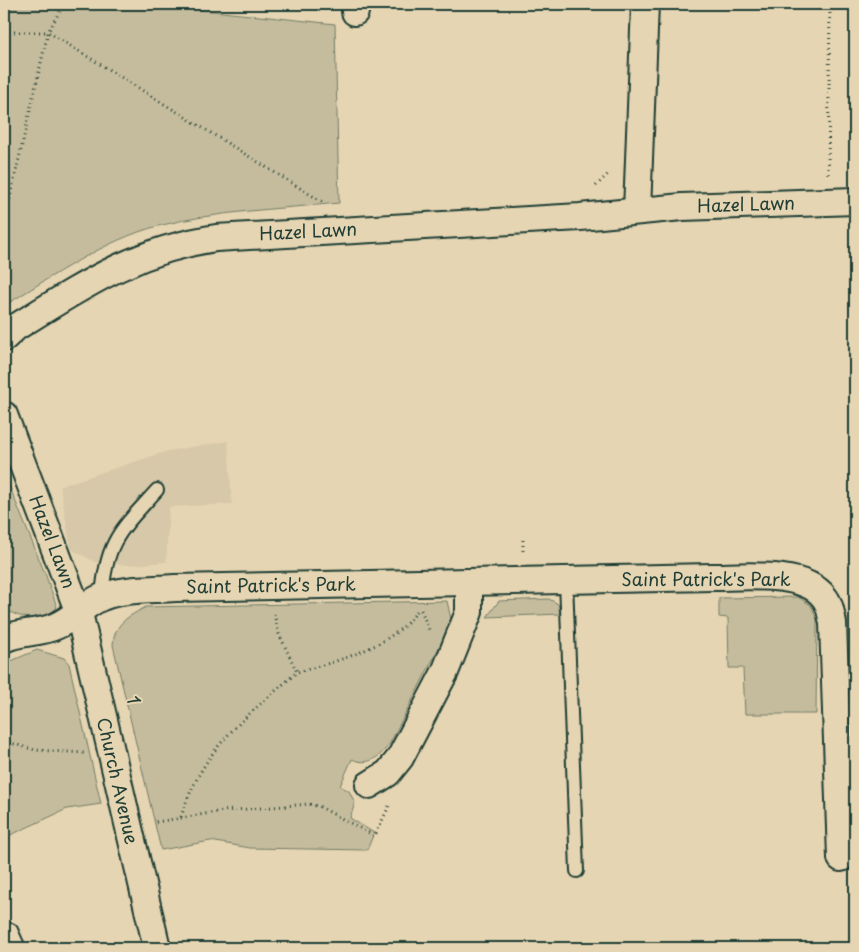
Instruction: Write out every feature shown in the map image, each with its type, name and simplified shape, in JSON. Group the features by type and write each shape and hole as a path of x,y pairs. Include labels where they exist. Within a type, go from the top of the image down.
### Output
{"street":[{"path":"637,211 645,4"},
{"name":"Hazel Lawn","path":"4,338 16,327 82,286 119,266 159,250 188,242 226,237 598,216 682,207 855,201"},
{"name":"Hazel Lawn","path":"4,415 79,613"},
{"name":"Saint Patrick's Park","path":"8,632 55,627 102,597 119,592 175,588 712,577 773,578 809,584 824,596 829,605 833,623 841,858"},
{"path":"369,786 388,773 400,758 445,672 469,612 469,583"},
{"name":"Church Avenue","path":"79,613 155,948"}],"lane":[{"path":"102,597 104,571 108,554 121,530 158,490"},
{"path":"566,581 577,871"},
{"path":"11,930 19,948"}],"path":[{"path":"4,224 48,32 64,4"},
{"path":"827,202 830,4"},
{"path":"4,32 48,32 327,205"},
{"path":"591,190 613,169"},
{"path":"181,817 188,796 208,756 236,725 297,672 380,644 394,636 409,623 431,584"},
{"path":"271,586 275,622 297,672"},
{"path":"4,741 35,750 64,753 110,753"},
{"path":"128,824 223,811 309,804 320,807 374,836 393,798"}],"shaded area":[{"path":"4,4 146,4 335,24 339,203 225,214 158,226 119,240 79,260 4,306"},
{"path":"228,441 232,504 169,507 166,562 130,565 97,563 71,549 60,486 168,451"},
{"path":"4,473 57,607 45,616 38,618 17,615 4,608"},
{"path":"798,597 811,605 817,620 816,714 745,714 743,668 729,668 728,618 719,617 719,598"},
{"path":"549,599 558,604 560,614 487,617 499,601"},
{"path":"447,601 451,619 448,630 390,743 374,759 364,762 352,759 340,786 349,791 355,803 350,818 374,833 367,850 250,848 210,841 161,850 113,645 116,631 124,621 146,607"},
{"path":"37,650 64,658 69,664 101,804 67,809 4,838 4,664"}]}
